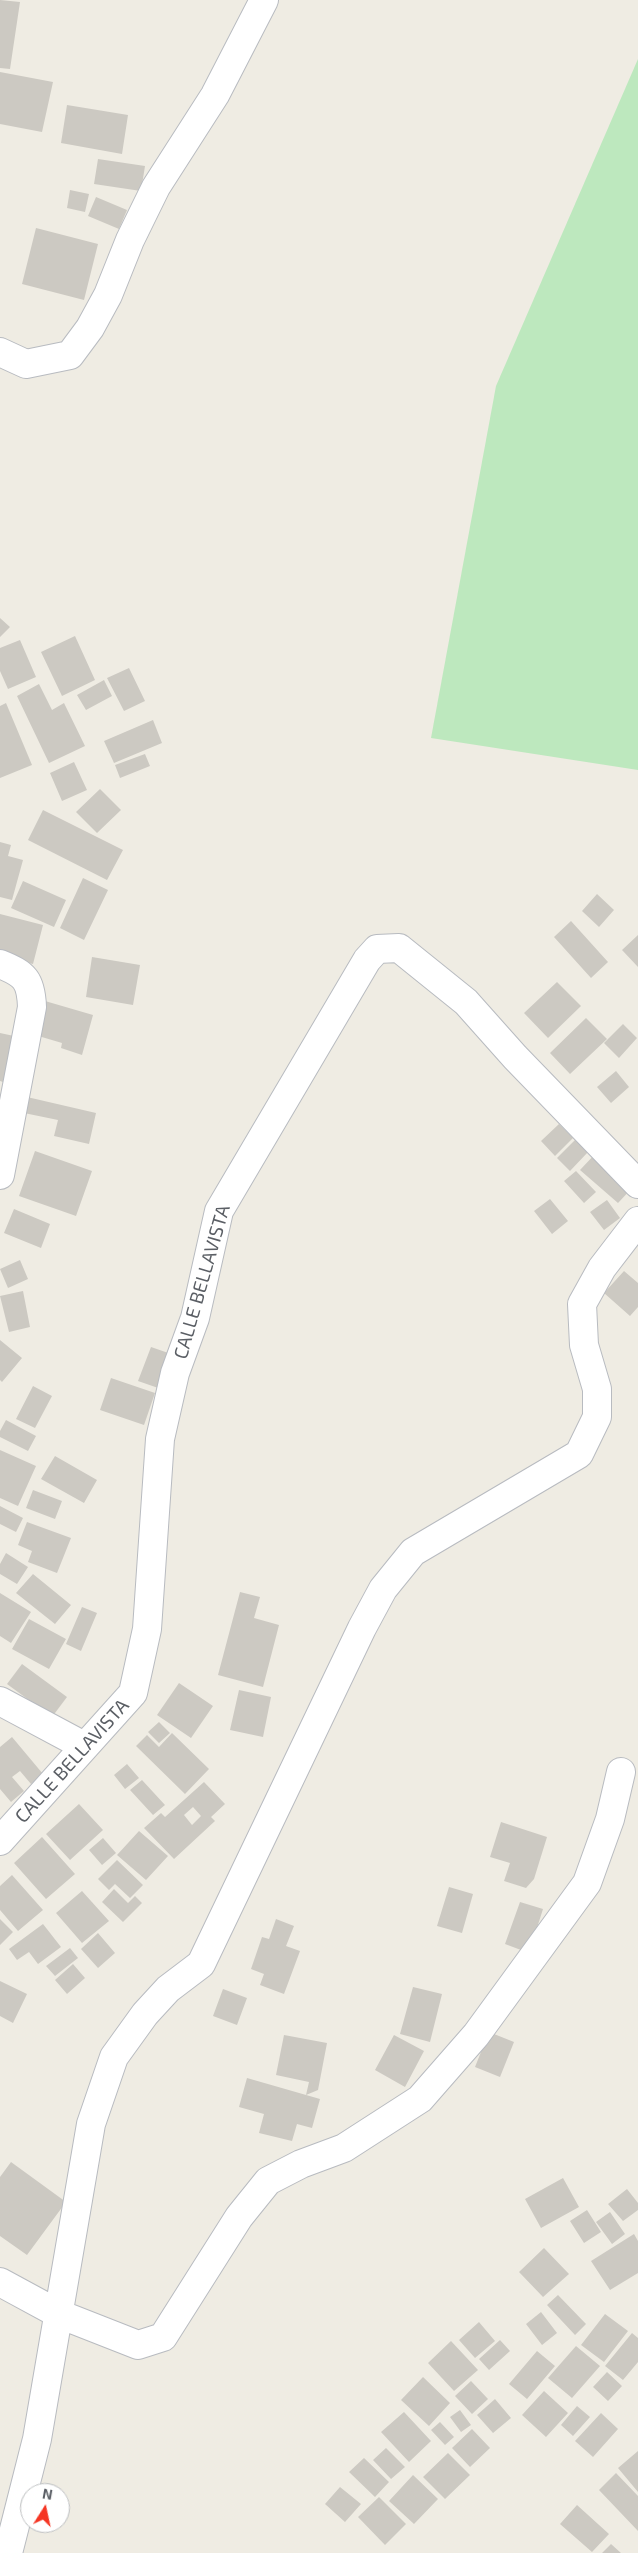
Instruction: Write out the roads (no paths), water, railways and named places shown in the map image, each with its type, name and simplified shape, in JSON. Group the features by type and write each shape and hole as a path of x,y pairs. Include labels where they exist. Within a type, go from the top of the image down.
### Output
{"street":[{"path":"0,352 26,364 70,355 90,328 108,295 130,240 156,187 215,95 264,0"},
{"name":"CALLE BELLAVISTA","path":"0,1841 134,1693 146,1629 160,1439 175,1373 195,1318 219,1212 324,1030 367,960 377,949 399,948 466,1002 515,1057 638,1184"},
{"path":"0,964 26,978 32,988 32,1007 0,1175"},
{"path":"8,2553 37,2438 90,2124 114,2057 145,2014 168,1989 201,1964 362,1628 383,1589 413,1552 579,1454 596,1417 597,1388 584,1345 582,1304 602,1268 638,1221"},
{"path":"0,1701 84,1746"},
{"path":"0,2282 59,2314 138,2345 163,2337 239,2217 268,2181 301,2164 344,2148 420,2099 476,2035 588,1883 610,1819 621,1772"}]}
